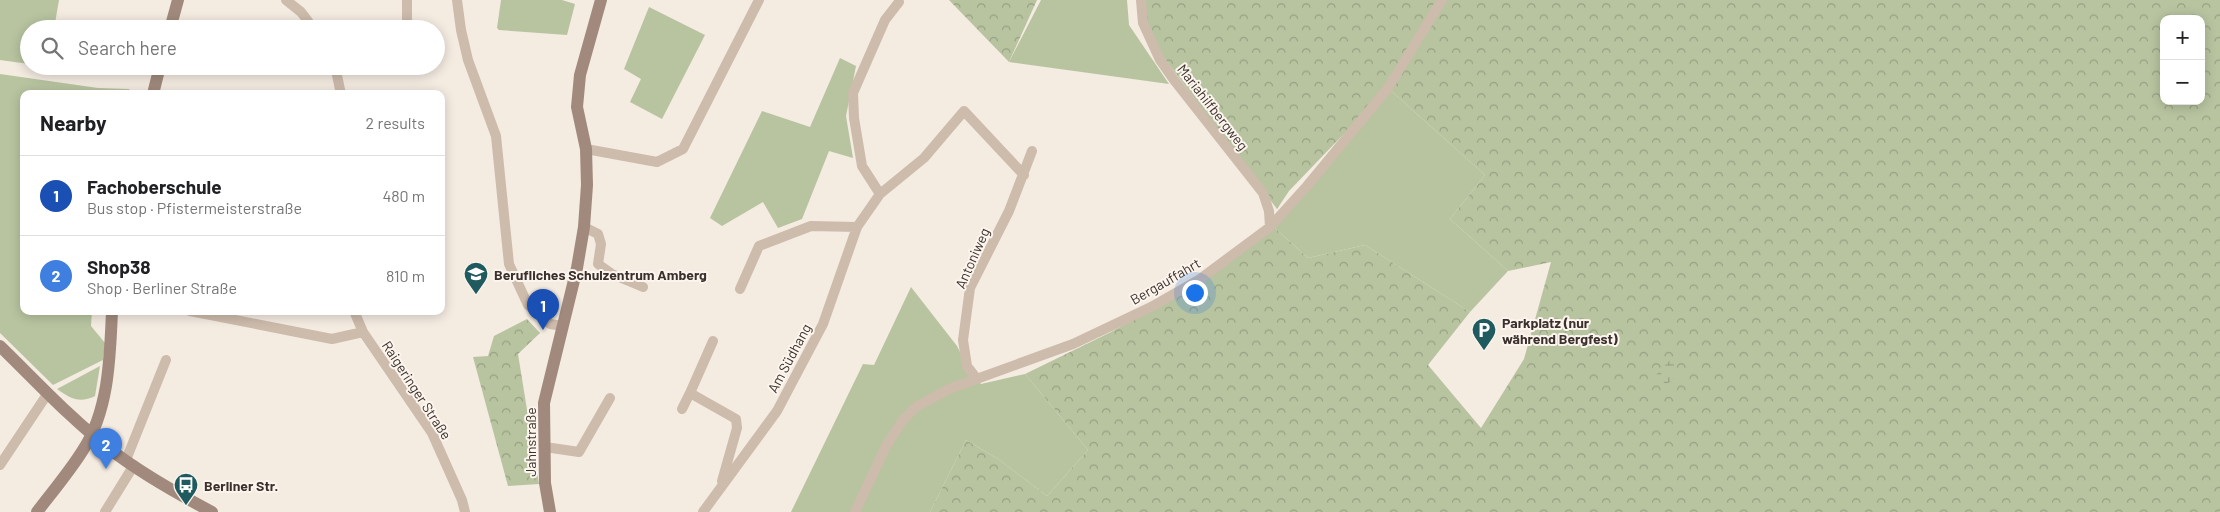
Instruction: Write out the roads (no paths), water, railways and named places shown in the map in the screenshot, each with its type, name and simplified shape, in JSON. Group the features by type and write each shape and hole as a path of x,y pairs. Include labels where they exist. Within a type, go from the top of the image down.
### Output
{"street":[{"path":"172,20 178,0"},
{"path":"286,0 301,12 307,20"},
{"path":"407,0 407,20"},
{"path":"458,0 461,30 468,60 496,136 509,264 528,305 550,324 562,326"},
{"name":"Jahnstraße","path":"550,512 545,483 544,403 577,268 584,227 587,185 586,149 577,107 580,74 601,0"},
{"path":"586,149 657,162 683,149 759,0"},
{"name":"Mariahilfbergweg","path":"1141,0 1143,23 1160,60 1263,193 1269,211 1270,227"},
{"name":"Bergauffahrt","path":"855,512 886,446 903,420 916,407 933,396 1074,344 1152,307 1200,279 1270,227 1307,186 1388,88 1442,0"},
{"path":"880,194 862,166 854,118 853,93 885,20 899,2"},
{"path":"154,90 158,75"},
{"path":"337,75 340,90"},
{"name":"Am Südhang","path":"703,512 777,412 824,324 857,227 880,194 924,158 964,111 1024,175"},
{"name":"Antoniweg","path":"977,379 967,366 963,340 970,288 1009,211 1032,151"},
{"path":"740,289 759,246 811,226 857,227"},
{"path":"584,227 598,234 601,244 598,264 612,274 643,287"},
{"path":"37,512 84,449 92,433 107,376 112,315"},
{"path":"211,315 332,338 363,332"},
{"name":"Raigeringer Straße","path":"356,315 363,332 432,433 462,500 465,512"},
{"path":"682,409 713,341"},
{"path":"0,346 111,450 186,498 212,512"},
{"path":"105,512 130,463 166,360"},
{"path":"0,465 48,393"},
{"name":"Am Südhang","path":"690,394 736,419 737,428 720,490"},
{"path":"545,447 579,452 610,398"}],"place":[{"name":"Berufliches Schulzentrum Amberg","path":"476,295"},
{"name":"Fachoberschule","path":"543,330"},
{"name":"Parkplatz (nur während Bergfest)","path":"1484,351"},
{"name":"Shop38","path":"106,469"},
{"name":"Berliner Str.","path":"186,506"}]}
